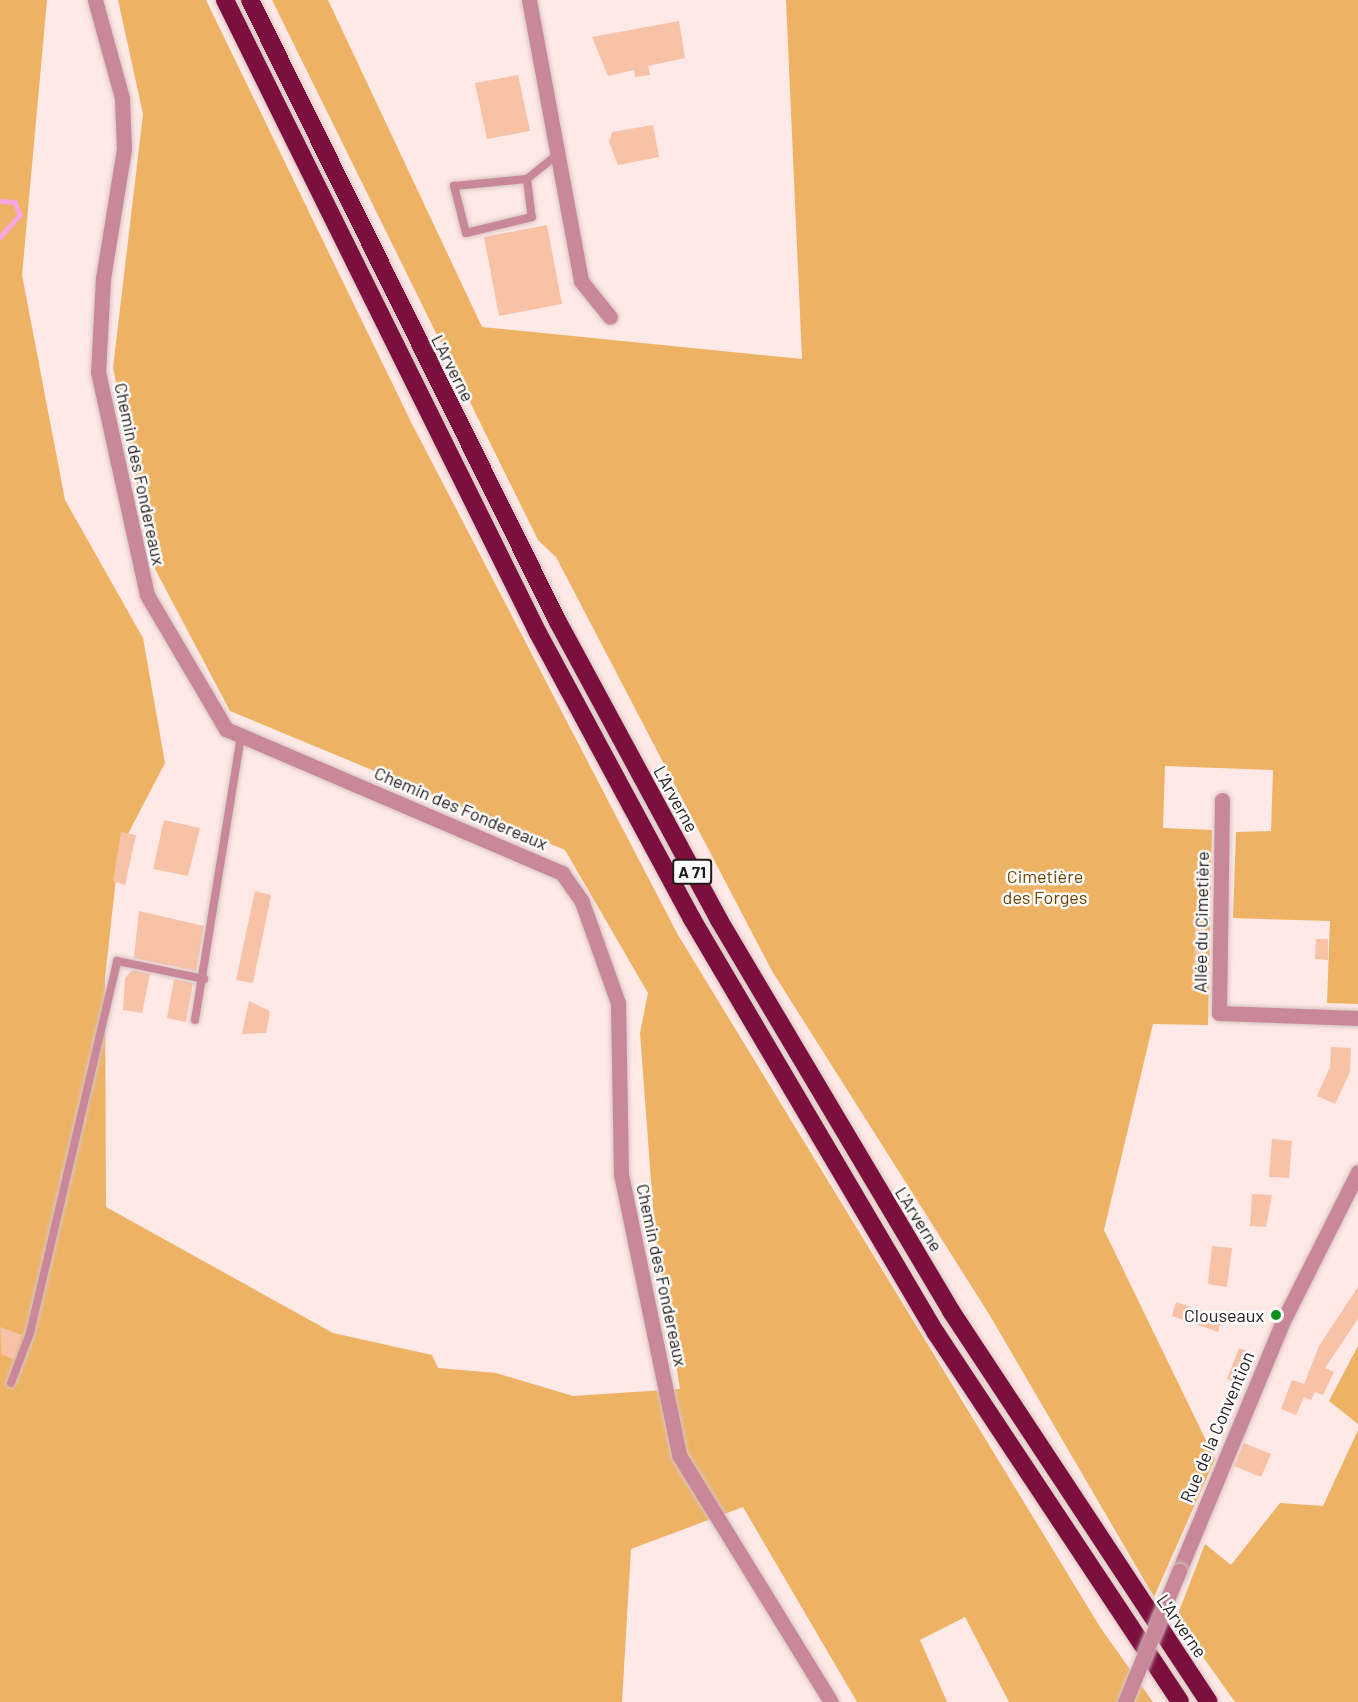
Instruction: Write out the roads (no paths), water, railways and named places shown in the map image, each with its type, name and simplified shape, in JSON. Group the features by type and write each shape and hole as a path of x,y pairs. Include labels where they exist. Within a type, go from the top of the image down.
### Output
{"highway":[{"name":"A 71","path":"225,0 538,633 698,929 936,1333 1180,1702"},
{"name":"L'Arverne","path":"250,0 558,622 724,930 951,1311 1209,1702"}],"street":[{"name":"Chemin des Fondereaux","path":"94,0 122,98 124,149 98,330 103,405 147,595 226,729 562,873 582,902 618,1003 621,1174 679,1455 831,1702"},
{"path":"529,0 581,281 610,317"},
{"name":"Allée du Cimetière","path":"1222,800 1219,1013 1358,1018"},
{"name":"Rue de la Convention","path":"1125,1702 1282,1323 1358,1172"}],"lane":[{"path":"527,179 532,217 466,233 454,186 527,179 558,154"},
{"path":"195,1020 204,979 241,735"},
{"path":"11,1383 30,1333 117,961 204,979"}],"waterway":[{"path":"0,201 15,202 20,215 0,238"}],"place":[{"name":"Clouseaux","path":"1276,1315"}],"park label":[{"name":"Cimetière des Forges","path":"1045,887"}]}
